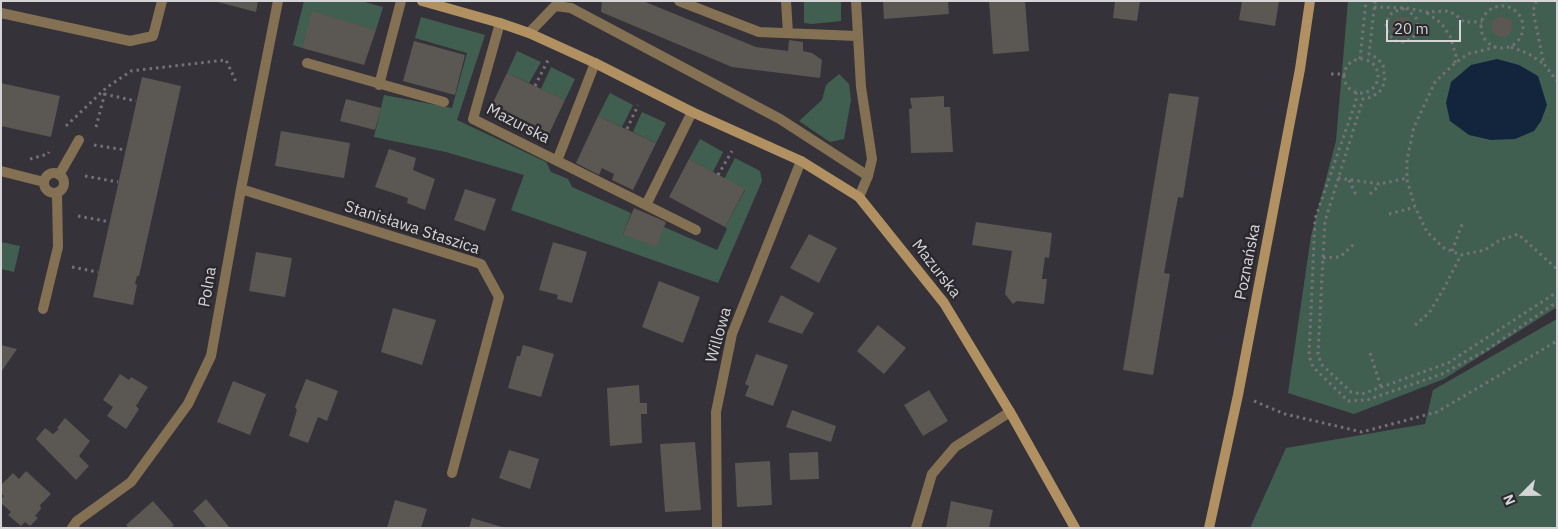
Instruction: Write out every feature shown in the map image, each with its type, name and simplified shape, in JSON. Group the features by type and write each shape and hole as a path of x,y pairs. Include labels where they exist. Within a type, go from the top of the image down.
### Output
{"street":[{"path":"1,12 130,41 153,36 162,1"},
{"name":"Polna","path":"72,528 77,521 131,482 188,404 211,356 240,188 278,1"},
{"path":"379,85 401,1"},
{"name":"Mazurska","path":"422,1 437,3 529,33 595,63 692,112 801,161 859,197 944,303 1010,412 1075,528"},
{"path":"679,1 759,32 857,36"},
{"path":"786,1 788,33"},
{"path":"856,1 861,87 872,159 868,176 859,197"},
{"name":"Poznańska","path":"1209,528 1238,395 1300,69 1310,1"},
{"path":"529,33 555,6 571,8 780,119 868,176"},
{"name":"Mazurska","path":"500,23 473,119 696,230"},
{"name":"Mazurska","path":"557,161 595,63"},
{"path":"307,64 444,102"},
{"path":"646,205 692,112"},
{"path":"58,175 79,140"},
{"name":"Willowa","path":"718,528 716,412 732,334 801,161"},
{"path":"1,171 44,182"},
{"path":"43,309 58,247 57,193 63,186 63,180 58,175 49,174 44,182"},
{"path":"44,182 47,191 57,193"},
{"name":"Stanisława Staszica","path":"240,188 481,264 500,297 452,473"},
{"path":"916,528 932,474 955,447 1010,412"}],"path":[{"path":"1360,59 1366,1"},
{"path":"1375,1 1369,54 1377,58 1383,65 1386,82 1380,91 1372,97 1363,99 1324,221 1318,354 1321,364 1351,392 1362,394 1448,363 1557,292"},
{"path":"1496,1 1499,6"},
{"path":"1536,1 1534,11 1544,64"},
{"path":"1496,47 1485,38 1482,32 1482,22 1487,13 1499,6 1506,6 1517,12 1523,24 1521,38 1510,47"},
{"path":"1374,7 1406,8 1427,12 1446,11 1455,14 1464,22 1482,22"},
{"path":"1406,8 1416,18 1418,28 1413,38 1398,42 1389,35 1386,25 1389,16 1406,8"},
{"path":"1427,12 1441,23 1450,36 1456,56 1455,63"},
{"path":"1557,81 1544,64 1529,54 1510,47 1496,47 1468,54 1455,63 1435,82 1414,126 1407,160 1407,178 1415,207 1427,232 1444,248 1460,255 1485,250 1500,240 1518,234 1557,269"},
{"path":"535,86 549,59"},
{"path":"1360,59 1370,61 1373,64 1378,78 1368,91 1356,92 1347,85 1345,74 1349,64 1360,59"},
{"path":"62,133 66,126 106,88 131,72 226,60 237,84"},
{"path":"1331,74 1345,74"},
{"path":"96,127 106,88"},
{"path":"1356,92 1356,101 1316,219 1309,356 1313,367 1348,401 1367,400 1442,374 1491,346 1557,302"},
{"path":"104,94 136,100"},
{"path":"627,129 639,103"},
{"path":"93,145 125,150"},
{"path":"26,160 48,154 52,147"},
{"path":"718,176 732,150"},
{"path":"85,176 118,182"},
{"path":"1338,178 1380,184 1407,178"},
{"path":"1349,180 1356,195"},
{"path":"1370,194 1380,184"},
{"path":"1389,214 1415,207"},
{"path":"78,216 110,222"},
{"path":"1452,251 1463,222"},
{"path":"1323,258 1340,257 1354,244"},
{"path":"1415,325 1429,313 1443,290 1460,255"},
{"path":"65,266 98,272"},
{"path":"1238,395 1285,414 1362,432 1436,412 1557,341"},
{"path":"1370,353 1381,387"}],"green space":[{"path":"304,1 361,1 383,7 376,30 313,12 302,48 293,45"},
{"path":"804,1 841,1 841,21 804,23"},
{"path":"1348,1 1557,1 1557,307 1444,379 1354,414 1288,393 1311,236 1336,141"},
{"path":"421,17 485,35 457,120 546,162 551,172 568,179 572,187 631,213 623,234 664,227 717,250 727,229 725,227 745,190 724,179 735,158 760,171 762,181 718,283 511,210 524,175 446,152 374,137 384,95 452,108 467,53 415,38"},
{"path":"517,51 541,62 529,83 507,73"},
{"path":"551,67 575,79 565,100 541,89"},
{"path":"839,74 849,84 851,100 844,139 830,142 799,121 822,100 826,85"},
{"path":"610,93 633,105 622,127 598,116"},
{"path":"642,112 666,123 656,143 633,132"},
{"path":"700,139 723,152 713,172 689,159"},
{"path":"1,242 20,246 14,272 1,269"},
{"path":"1557,319 1557,528 1250,528 1286,448 1425,424 1433,390"}],"water":[{"path":"1497,59 1519,65 1538,76 1547,105 1541,121 1534,131 1515,139 1491,140 1469,135 1450,121 1446,103 1451,82 1471,65"}],"building":[{"path":"214,1 258,1 256,12"},
{"path":"602,1 643,1 756,47 788,51 789,40 803,42 803,51 812,53 822,60 820,78 732,67 601,12"},
{"path":"883,1 948,1 949,14 884,19"},
{"path":"989,1 1025,1 1029,51 993,54"},
{"path":"1115,1 1140,1 1137,21 1113,18"},
{"path":"1242,1 1279,1 1275,26 1239,20"},
{"path":"312,11 376,30 364,65 302,48"},
{"path":"1501,16 1512,21 1511,33 1501,38 1492,32 1492,21"},
{"path":"1397,17 1409,18 1413,28 1406,38 1394,36 1390,26"},
{"path":"414,41 465,55 455,95 403,81"},
{"path":"507,73 565,100 547,138 489,111"},
{"path":"142,77 181,86 139,276 137,276 135,284 137,285 133,305 93,297"},
{"path":"1,83 60,96 51,137 1,126"},
{"path":"1169,93 1199,97 1183,198 1178,197 1164,273 1170,274 1153,375 1123,370"},
{"path":"944,96 944,107 950,107 953,152 911,153 909,109 912,108 910,98"},
{"path":"346,99 381,108 375,130 340,121"},
{"path":"598,116 656,143 633,190 612,180 614,174 602,168 599,175 576,163"},
{"path":"281,131 350,143 344,178 275,166"},
{"path":"389,149 416,158 413,170 435,179 425,210 407,203 408,198 375,187"},
{"path":"689,159 745,189 725,227 669,197"},
{"path":"465,189 496,199 485,231 454,220"},
{"path":"634,208 666,222 656,247 623,234"},
{"path":"976,222 1052,233 1049,258 1045,257 1042,279 1047,279 1044,304 1017,301 1013,304 1005,294 1012,251 972,245"},
{"path":"809,234 837,248 819,283 790,268"},
{"path":"553,242 587,252 572,303 557,299 558,295 539,290"},
{"path":"256,252 292,258 285,297 249,291"},
{"path":"659,281 700,297 683,343 642,327"},
{"path":"781,295 814,313 802,334 768,322"},
{"path":"393,308 436,320 422,365 381,352"},
{"path":"878,325 906,348 884,374 857,351"},
{"path":"1,345 17,349 1,372"},
{"path":"523,345 554,354 541,397 508,388 517,356 520,356"},
{"path":"756,354 788,365 773,406 745,396 749,386 745,384"},
{"path":"120,374 129,380 131,377 148,387 136,406 139,409 126,429 107,416 113,407 103,400"},
{"path":"306,379 338,391 327,421 318,417 308,443 289,436 297,410 295,407"},
{"path":"233,381 266,394 250,435 217,422"},
{"path":"639,385 640,403 647,403 647,414 641,414 642,443 610,446 607,388"},
{"path":"929,390 948,421 923,436 904,405"},
{"path":"792,410 836,426 831,442 786,427"},
{"path":"65,418 90,441 79,456 89,466 76,480 36,439 45,428 53,434 59,429 57,428"},
{"path":"695,442 701,510 665,512 660,444"},
{"path":"509,450 539,459 530,489 499,478"},
{"path":"818,452 819,479 790,480 789,453"},
{"path":"770,461 772,505 737,507 735,463"},
{"path":"26,471 51,494 40,505 41,509 35,516 38,518 30,526 25,522 21,526 8,515 11,512 1,503 1,499 4,496 1,493 1,485 13,473 19,479"},
{"path":"206,499 230,528 207,528 193,511"},
{"path":"395,500 427,509 421,528 387,528"},
{"path":"153,501 174,525 171,528 129,528 126,525"},
{"path":"951,501 993,510 989,528 946,528"},
{"path":"472,518 502,527 502,528 469,528"}]}
